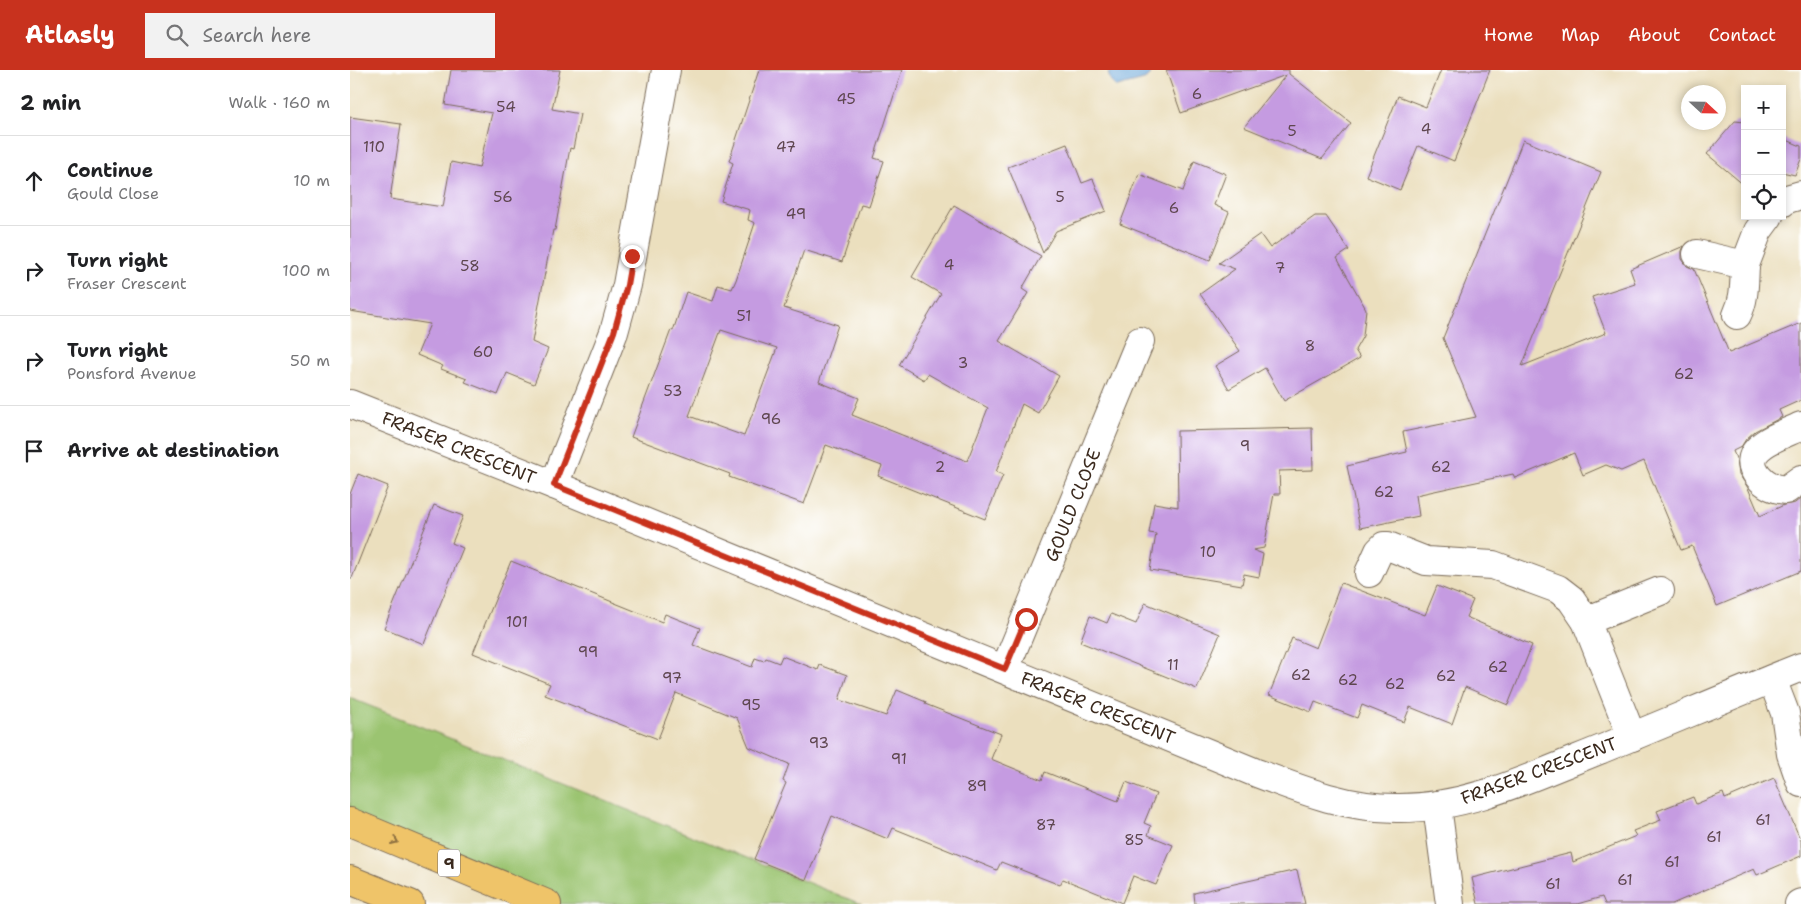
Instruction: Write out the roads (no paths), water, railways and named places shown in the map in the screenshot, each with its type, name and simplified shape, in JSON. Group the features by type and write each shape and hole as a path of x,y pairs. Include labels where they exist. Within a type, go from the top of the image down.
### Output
{"highway":[{"name":"9","path":"350,822 547,904"},
{"path":"350,880 410,904"}],"street":[{"path":"554,485 614,332 627,285 666,70"},
{"path":"1786,200 1801,195"},
{"path":"1737,315 1742,305 1744,294 1744,265 1758,231 1766,220"},
{"path":"1698,254 1744,265"},
{"name":"GOULD CLOSE","path":"1005,669 1140,341"},
{"name":"FRASER CRESCENT","path":"350,404 554,485 1254,772 1333,800 1399,809 1437,806 1477,797 1515,784 1801,667"},
{"path":"1801,426 1758,447 1751,463 1752,468 1769,486 1786,490 1801,480"},
{"path":"1369,573 1379,551 1384,546 1388,546 1426,561 1493,565 1558,589 1571,599 1586,621 1632,737"},
{"path":"1586,621 1660,591"},
{"path":"1772,679 1786,713 1791,754 1801,783"},
{"path":"1437,806 1450,904"}],"water":[{"path":"1117,70 1150,70 1151,73 1144,80 1117,87 1111,82 1108,73"}]}
